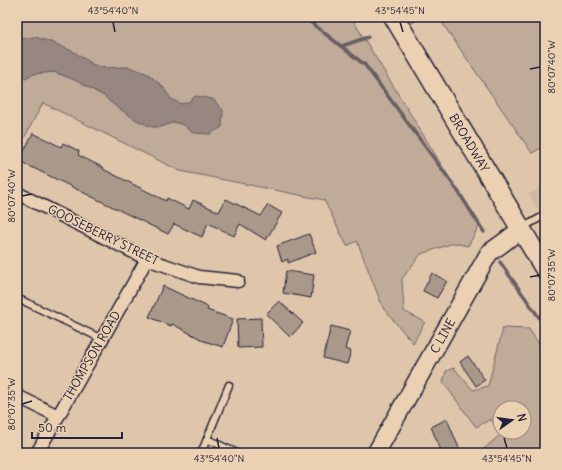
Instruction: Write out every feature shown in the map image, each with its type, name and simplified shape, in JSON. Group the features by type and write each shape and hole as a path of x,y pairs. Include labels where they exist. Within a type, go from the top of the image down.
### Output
{"main road":[{"name":"BROADWAY","path":"394,17 545,269"}],"street":[{"name":"GOOSEBERRY STREET","path":"17,193 147,259 199,278 238,281"},
{"name":"C LINE","path":"376,453 489,253 521,229"},
{"name":"THOMPSON ROAD","path":"37,453 147,259"},
{"path":"17,396 58,416"}],"lane":[{"path":"521,229 545,215"},
{"path":"17,298 102,339"},
{"path":"200,453 229,385"},
{"path":"207,439 237,453"}],"shaded area":[{"path":"17,17 351,17 479,226 468,246 454,243 421,254 402,279 404,311 425,322 413,343 383,308 357,241 347,246 324,200 180,171 43,103 17,151 17,82 33,74 54,72 75,80 104,96 115,106 124,111 161,127 174,122 184,125 193,133 196,96 188,102 181,104 171,99 162,86 148,74 129,67 104,68 92,64 74,52 35,37 17,39"},
{"path":"438,17 545,17 545,146 532,153"},
{"path":"35,37 54,43 74,52 92,64 104,68 129,67 148,74 162,86 171,99 181,104 188,102 196,96 213,99 223,110 222,127 210,134 193,133 184,125 174,122 161,127 152,127 138,121 115,106 104,96 75,80 54,72 33,74 17,82 17,39"},
{"path":"545,185 545,222 529,194"},
{"path":"503,328 529,329 545,353 545,453 479,453 494,440 532,440 532,400 492,400 492,421 491,419 476,427 443,382 446,371 454,368 473,390 488,386"}],"building":[{"path":"33,133 61,147 63,143 79,151 78,155 104,168 103,169 166,201 167,198 189,209 193,200 219,212 226,199 261,216 268,205 282,213 266,240 240,224 234,236 208,223 202,237 174,224 168,234 19,161"},
{"path":"309,234 316,252 288,263 288,259 282,262 277,246"},
{"path":"286,271 314,275 311,298 283,293"},
{"path":"432,273 447,281 437,298 423,291"},
{"path":"163,286 208,307 207,310 233,319 223,347 201,340 172,324 171,326 149,317"},
{"path":"279,301 303,323 290,337 266,314"},
{"path":"261,318 262,347 238,348 237,319"},
{"path":"331,326 350,331 345,349 351,351 347,364 323,358"},
{"path":"468,356 485,380 476,386 460,362"},
{"path":"447,419 461,453 442,453 431,427"}],"waterway":[{"path":"304,17 365,65 458,191 484,232"},
{"path":"413,21 417,17"},
{"path":"342,46 368,37"},
{"path":"500,262 545,326"}]}
